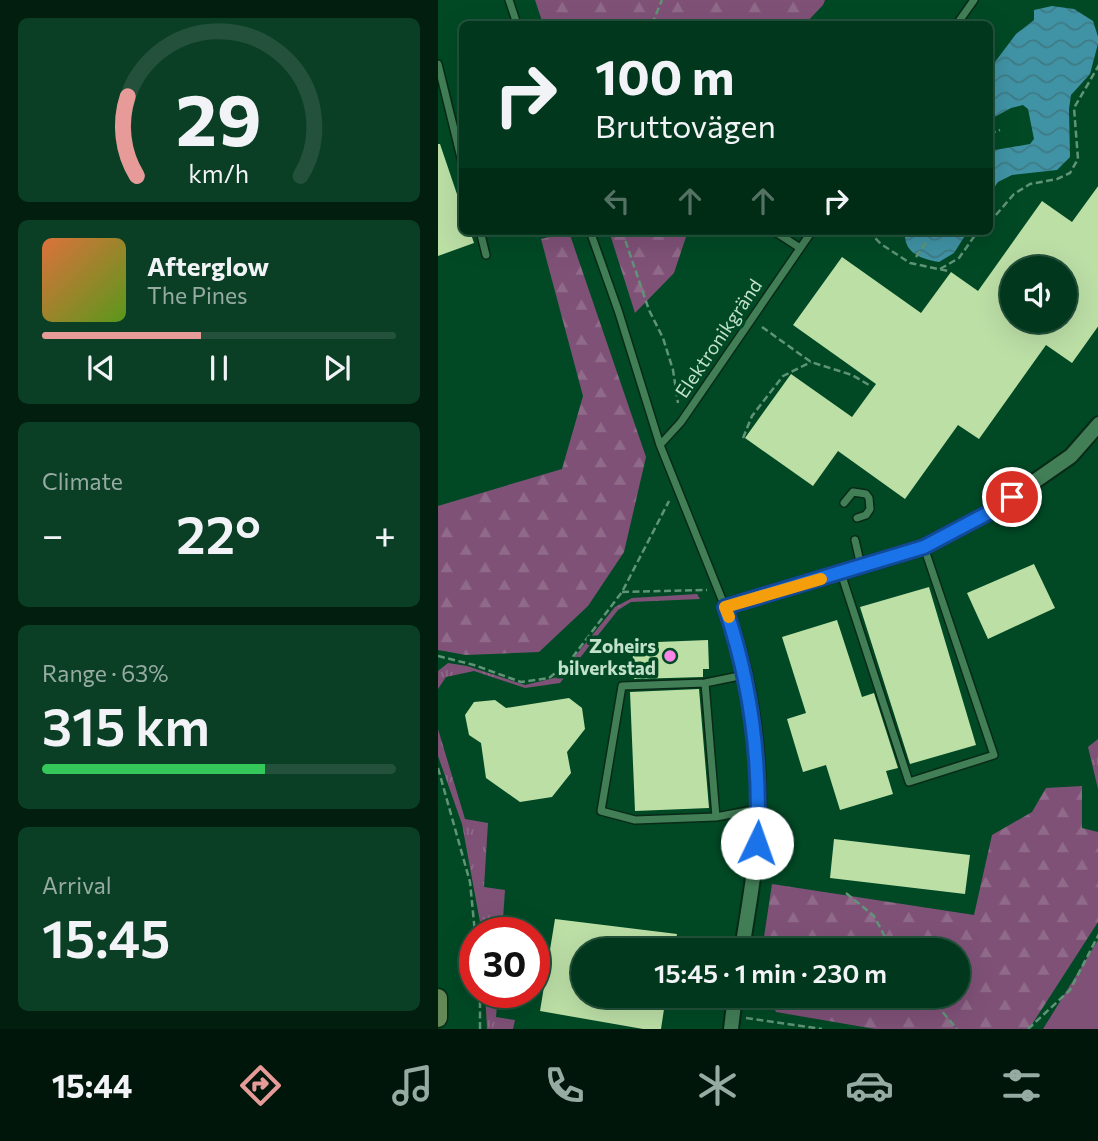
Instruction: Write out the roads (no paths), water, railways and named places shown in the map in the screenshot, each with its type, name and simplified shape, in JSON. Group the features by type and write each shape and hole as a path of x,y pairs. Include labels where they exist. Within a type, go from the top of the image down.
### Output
{"street":[{"path":"744,938 757,843 759,808 754,731 744,675 725,607 924,547 992,511 1072,456 1098,424"},
{"path":"438,998 438,1018"}],"lane":[{"path":"509,0 516,21"},
{"path":"959,21 974,0"},
{"path":"438,64 459,150"},
{"path":"481,235 486,255"},
{"name":"Elektronikgränd","path":"591,235 660,445 725,607"},
{"path":"781,235 800,248"},
{"name":"Elektronikgränd","path":"660,445 681,422 809,235"},
{"path":"844,503 853,492 866,495 871,505 866,515 857,518"},
{"path":"855,540 861,566"},
{"path":"841,573 909,782 994,755 924,547"},
{"path":"744,675 705,683 622,686 601,811 635,820 716,817 759,808"},
{"path":"705,683 716,817"}],"water":[{"path":"1052,6 1074,9 1093,21 1099,40 1090,74 1071,95 1070,157 1057,170 1012,175 998,182 993,190 993,149 1030,144 1034,139 1028,109 1023,105 993,118 993,65 1016,34 1034,20 1034,10"},
{"path":"905,235 965,235 954,253 939,262 914,254"}],"place":[{"name":"Zoheirs bilverkstad","path":"670,656"}]}
